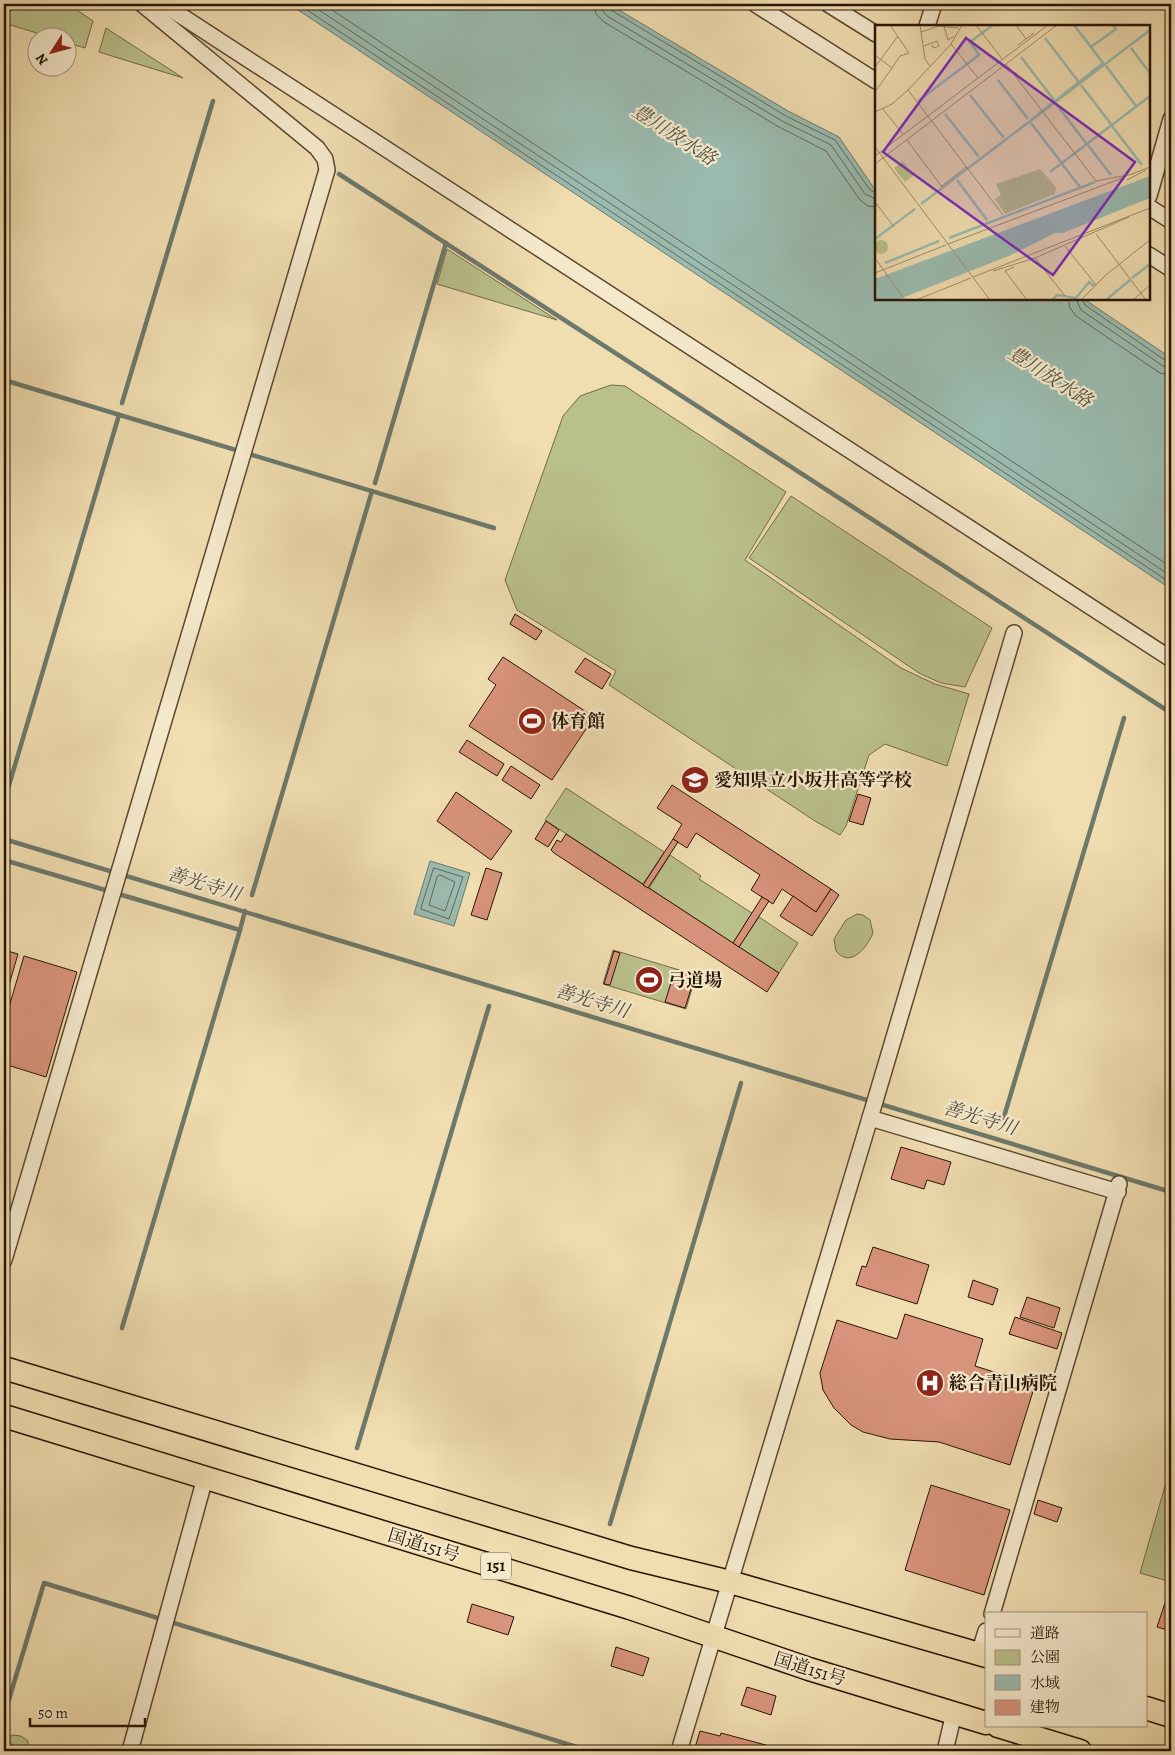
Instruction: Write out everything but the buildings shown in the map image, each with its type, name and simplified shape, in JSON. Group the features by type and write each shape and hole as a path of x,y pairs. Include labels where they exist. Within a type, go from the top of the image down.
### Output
{"highway":[{"path":"4,1368 622,1555 730,1582 983,1655"},
{"name":"国道151号","path":"4,1416 630,1608 712,1638 985,1723"},
{"path":"1148,1709 1171,1716"},
{"path":"1005,1728 1080,1751"}],"street":[{"path":"4,1260 118,881 327,170 325,159 317,148 142,4"},
{"path":"163,4 1171,659"},
{"path":"755,4 875,80"},
{"path":"828,4 875,33"},
{"path":"927,25 934,4"},
{"path":"1150,192 1171,119"},
{"path":"1150,208 1171,222"},
{"path":"1150,256 1171,269"},
{"path":"679,1751 872,1113 1014,633"},
{"path":"872,1113 1119,1188 993,1612"},
{"path":"130,1751 205,1478"},
{"path":"983,1655 985,1639"},
{"path":"945,1751 954,1713"}],"green space":[{"path":"4,4 68,4 93,21 85,48 78,46 78,28 28,28 28,30 4,23"},
{"path":"106,28 183,78 99,52"},
{"path":"447,249 557,320 437,284"},
{"path":"611,385 625,386 786,492 745,560 901,668 935,684 969,694 947,766 885,744 869,755 846,826 840,835 815,821 609,685 616,671 517,610 505,580 563,416 580,396"},
{"path":"791,496 992,628 965,687 941,683 919,673 749,558"},
{"path":"566,788 664,852 643,884 545,820"},
{"path":"670,855 701,876 699,879 752,913 733,943 649,888"},
{"path":"857,914 863,915 870,920 873,933 863,950 853,957 847,958 836,951 834,939 846,920"},
{"path":"759,917 798,943 779,973 739,947"},
{"name":"弓道場","path":"613,950 696,975 686,1009 603,984"},
{"path":"1171,1465 1171,1582 1140,1573"},
{"path":"12,1735 21,1736 28,1741 28,1746 12,1745 9,1739"}],"water":[{"name":"豊川放水路","path":"289,4 609,4 788,111 839,137 875,190 875,300 1085,300 1171,358 1171,589"},
{"path":"430,861 470,873 454,926 414,914"}],"waterway":[{"path":"122,403 213,101"},
{"path":"339,174 1171,713"},
{"path":"375,483 446,243"},
{"path":"4,380 494,528"},
{"path":"4,802 119,415"},
{"path":"252,895 372,491"},
{"path":"1003,1120 1124,718"},
{"name":"善光寺川","path":"4,839 1171,1192"},
{"path":"4,860 240,930 245,911"},
{"path":"122,1328 240,930"},
{"path":"357,1448 489,1006"},
{"path":"610,1524 741,1083"},
{"path":"4,1705 7,1706 44,1583 590,1751"}],"place":[{"name":"体育館","path":"532,721"},
{"name":"愛知県立小坂井高等学校","path":"695,780"},
{"name":"弓道場","path":"649,980"},
{"name":"総合青山病院","path":"930,1383"}]}
